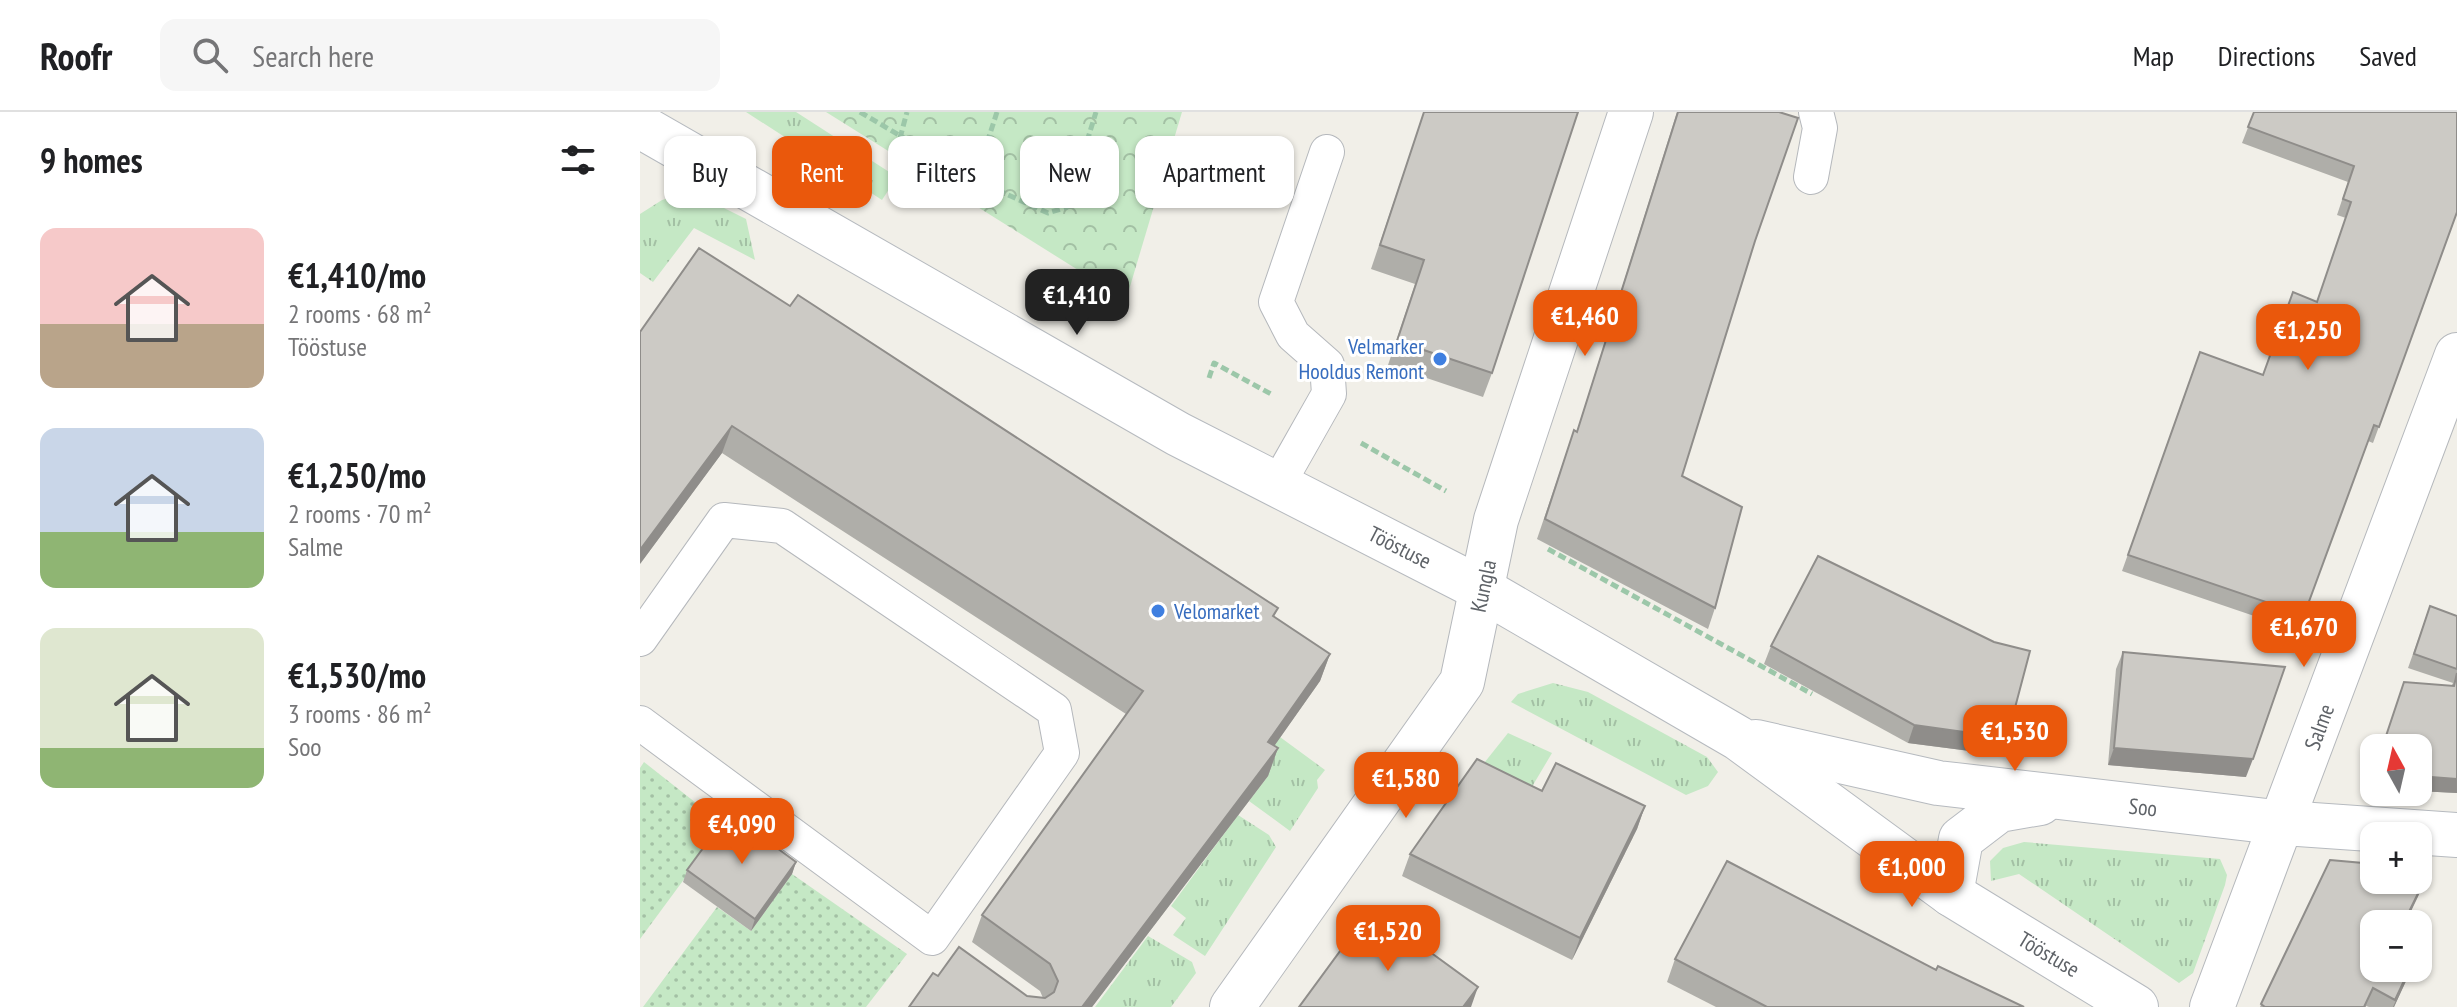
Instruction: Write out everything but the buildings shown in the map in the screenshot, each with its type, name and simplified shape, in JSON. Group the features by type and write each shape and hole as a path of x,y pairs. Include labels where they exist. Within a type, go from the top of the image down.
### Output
{"street":[{"name":"Kungla","path":"1232,1007 1462,682 1496,520 1631,112"},
{"name":"Tööstuse","path":"642,131 1165,426 1483,590 1738,738 1951,894 2136,1007"},
{"name":"Salme","path":"2212,1007 2284,823 2457,355"},
{"name":"Soo","path":"1738,738 1938,783 2284,823 2457,835"},
{"path":"1951,894 1961,839 1999,810 2066,799"}],"lane":[{"path":"1811,177 1820,128 1816,112"},
{"path":"1278,484 1329,394 1327,365 1293,335 1276,302 1327,152"},
{"path":"640,639 724,520 782,526 1054,710 1062,753 944,946 640,723"}],"path":[{"path":"860,112 897,136"},
{"path":"901,136 907,112"},
{"path":"989,136 997,112"},
{"path":"1004,193 1048,213 1067,207 1096,112"},
{"path":"1209,378 1214,363"},
{"path":"1546,547 1824,701"}],"green space":[{"path":"746,112 796,112 833,136 783,136"},
{"path":"826,112 1182,112 1175,136 1135,136 1135,208 1153,208 1126,300 979,208 1004,208 1004,136 888,136 888,151 872,141 872,136 864,136"},
{"path":"872,161 888,171 888,191 882,200 872,194"},
{"path":"662,200 664,208 724,208 746,219 755,260 694,228 653,282 640,273 640,214"},
{"path":"1553,683 1588,692 1707,757 1718,772 1708,786 1686,795 1511,702 1518,694"},
{"path":"1508,733 1552,753 1520,807 1469,782"},
{"path":"1280,737 1325,770 1317,780 1318,788 1290,831 1249,801 1268,776 1258,769"},
{"path":"644,762 724,825 640,939 640,768"},
{"path":"1238,815 1269,835 1276,847 1205,956 1173,935 1186,918 1171,906"},
{"path":"2024,842 2220,859 2227,875 2225,885 2193,973 2179,983 2019,874 1991,881 1990,861 2003,848"},
{"path":"792,874 907,954 866,1007 643,1007 717,907 751,931"},
{"path":"1148,936 1192,962 1196,973 1171,1007 1095,1007"}],"place":[{"name":"Velmarker Hooldus Remont","path":"1440,359"},
{"name":"Velomarket","path":"1158,611"}]}
